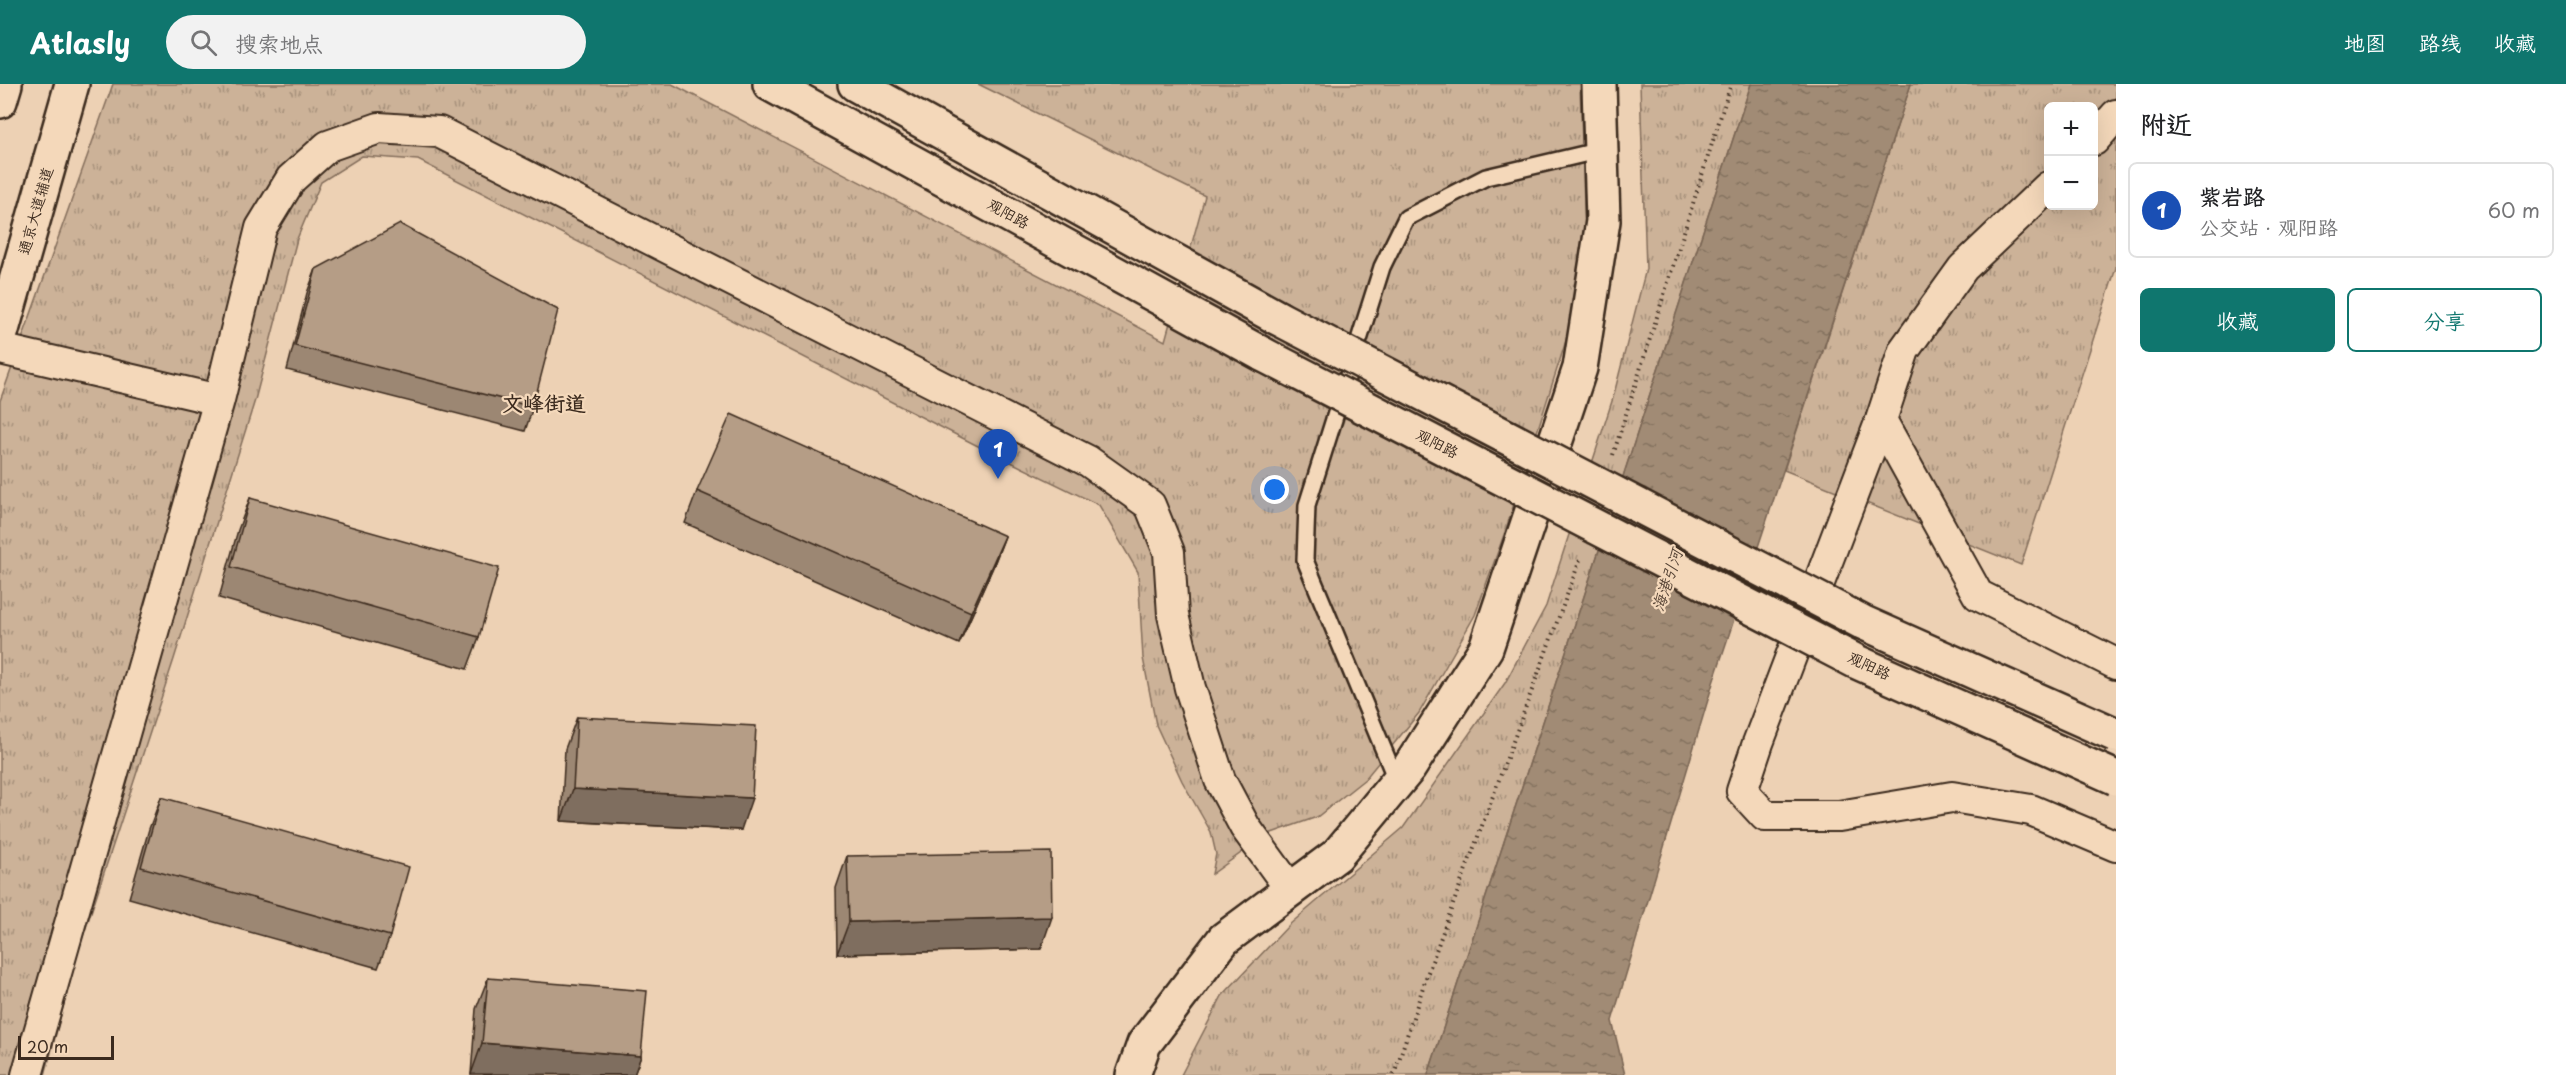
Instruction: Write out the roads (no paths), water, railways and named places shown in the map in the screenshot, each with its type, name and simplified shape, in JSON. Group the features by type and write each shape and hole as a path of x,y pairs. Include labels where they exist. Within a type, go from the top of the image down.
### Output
{"main road":[{"path":"0,101 5,84"},
{"name":"通京大道辅道","path":"0,337 72,84"},
{"name":"观阳路","path":"770,84 1264,355 1857,662 2116,778"},
{"path":"855,84 1278,318 1862,622 2116,735"},
{"path":"1133,1075 1144,1044 1224,939 1337,855 1409,768 1486,648 1580,368 1603,221 1599,84"}],"street":[{"path":"2098,136 2116,116"},
{"path":"27,1075 219,400 261,228 291,179 328,146 379,128 439,132 1088,461 1149,505 1169,552 1173,615 1190,688 1220,780 1245,827 1291,890"},
{"path":"2044,192 1963,268 1904,350 1881,420 1762,732 1742,791 1766,816 1839,816 1952,797 2031,810 2116,846"},
{"path":"0,349 219,400"},
{"path":"1881,420 1978,595 2116,664"}],"lane":[{"path":"1397,782 1305,560 1307,505 1382,267 1406,218 1486,177 1601,150"}],"water":[{"name":"海港引河","path":"1751,84 1911,84 1713,683 1612,1021 1625,1075 1428,1075"}],"place":[{"name":"紫岩路","path":"998,479"}],"district":[{"name":"文峰街道","path":"544,404"}]}
